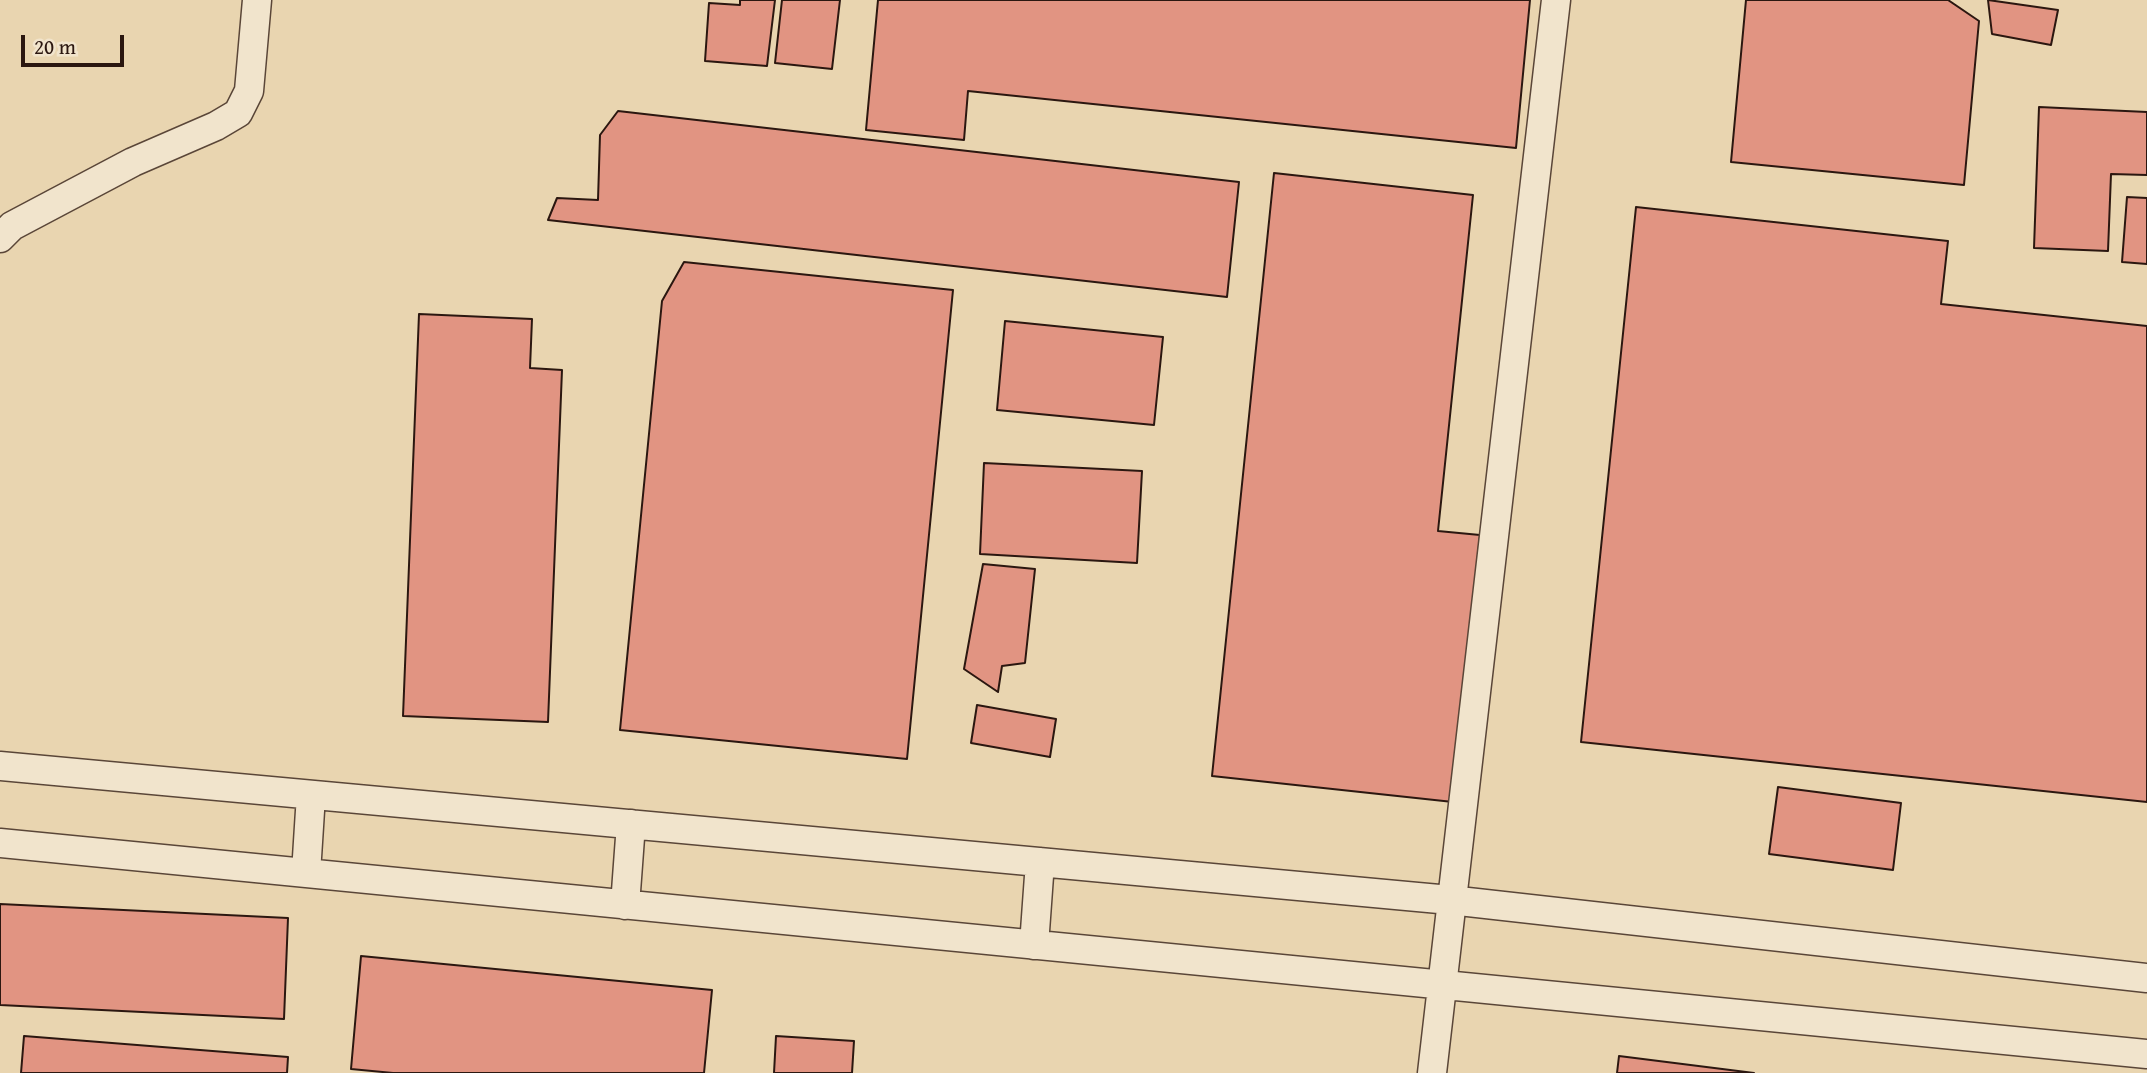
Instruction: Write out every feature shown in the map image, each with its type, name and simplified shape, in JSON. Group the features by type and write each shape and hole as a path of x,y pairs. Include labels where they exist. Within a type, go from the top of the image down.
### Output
{"street":[{"path":"0,238 12,226 121,168 216,126 238,113 248,91 257,0"},
{"path":"1432,1073 1440,983 1556,0"},
{"path":"0,765 1450,900 2147,978"},
{"path":"306,873 311,795"},
{"path":"625,905 631,824"},
{"path":"0,843 2147,1054"},
{"path":"1034,945 1040,862"}],"building":[{"path":"740,0 775,0 767,66 705,61 709,3 740,5"},
{"path":"782,0 840,0 832,69 775,63"},
{"path":"878,0 1530,0 1516,148 968,91 964,140 866,130"},
{"path":"1746,0 1948,0 1979,21 1964,185 1731,162"},
{"path":"1988,0 2058,10 2051,45 1992,34"},
{"path":"2039,107 2147,112 2147,175 2111,174 2108,251 2034,248"},
{"path":"618,111 1239,182 1227,297 548,220 557,198 598,200 600,135"},
{"path":"1274,173 1473,195 1438,531 1480,535 1453,802 1212,776"},
{"path":"2127,197 2147,198 2147,264 2122,262"},
{"path":"1636,207 1948,241 1941,304 2147,326 2147,802 1581,742"},
{"path":"684,262 953,290 907,759 620,730 662,301"},
{"path":"419,314 532,319 530,368 562,370 548,722 403,716"},
{"path":"1005,321 1163,337 1154,425 997,410"},
{"path":"984,463 1142,471 1137,563 980,554"},
{"path":"983,564 1035,569 1025,663 1002,666 998,692 964,669"},
{"path":"977,705 1056,719 1050,757 971,743"},
{"path":"1778,787 1901,803 1893,870 1769,854"},
{"path":"0,904 288,918 284,1019 0,1005"},
{"path":"361,956 712,990 704,1073 393,1073 351,1069"},
{"path":"24,1036 288,1057 287,1073 21,1073"},
{"path":"776,1036 854,1041 852,1073 774,1073"},
{"path":"1619,1056 1754,1073 1617,1073"}]}
